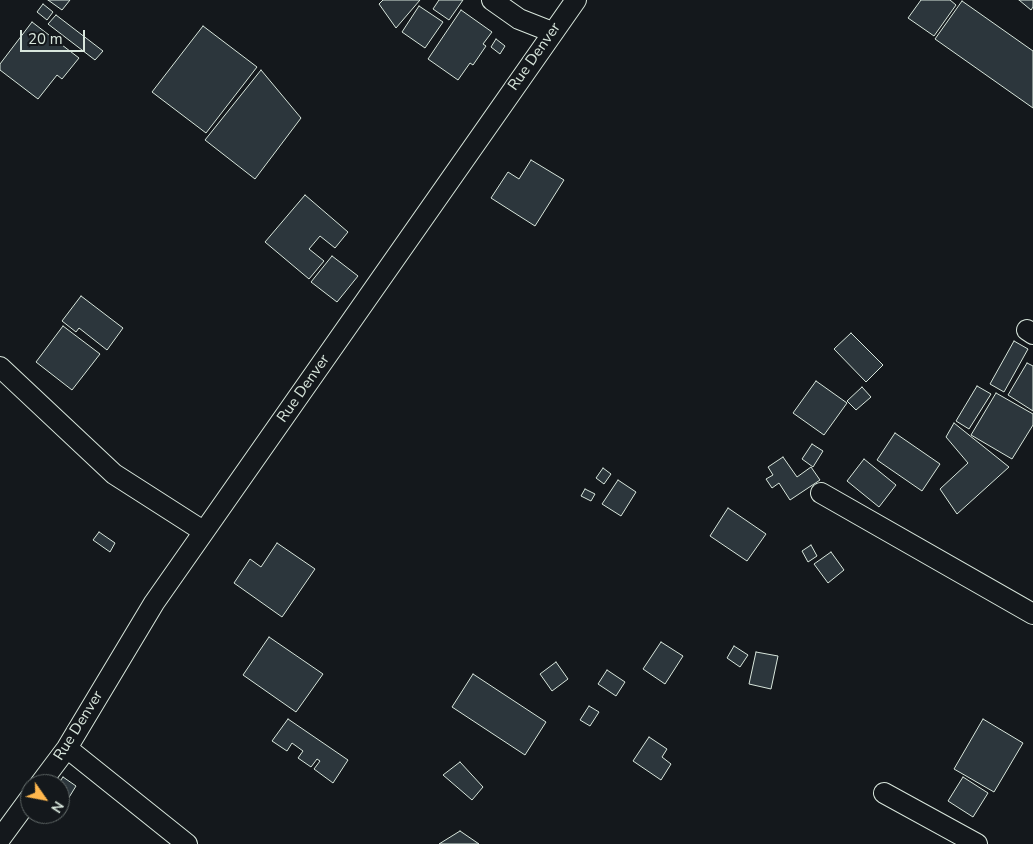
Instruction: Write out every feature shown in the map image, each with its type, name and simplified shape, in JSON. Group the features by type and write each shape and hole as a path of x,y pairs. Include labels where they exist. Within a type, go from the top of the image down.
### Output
{"street":[{"path":"492,0 519,19 552,32"},
{"name":"Rue Denver","path":"48,774 67,748 154,603 203,531 576,0"},
{"path":"0,367 114,474 203,531"},
{"path":"821,493 1033,614"},
{"path":"67,748 187,844"},
{"path":"884,793 977,844"},
{"path":"0,838 20,811"}],"building":[{"path":"48,0 70,0 62,10"},
{"path":"383,0 420,0 396,28 379,4"},
{"path":"439,0 463,0 449,20 433,9"},
{"path":"921,0 950,0 956,5 934,36 908,18"},
{"path":"1019,0 1033,0 1033,7 1031,10"},
{"path":"962,1 1033,51 1033,108 935,39"},
{"path":"43,4 53,12 47,20 37,12"},
{"path":"419,6 443,22 425,48 402,32"},
{"path":"461,10 492,32 483,44 486,46 473,65 470,63 458,80 428,59"},
{"path":"56,15 103,51 95,60 48,24"},
{"path":"32,22 79,58 62,79 57,75 38,99 0,70 0,64"},
{"path":"203,26 257,67 206,133 152,92"},
{"path":"496,39 505,46 500,54 491,47"},
{"path":"261,70 301,118 255,179 205,140"},
{"path":"531,160 564,180 535,226 491,198 508,172 519,179"},
{"path":"305,195 348,232 335,248 320,236 309,249 324,261 309,279 265,242"},
{"path":"332,256 358,276 337,302 311,282"},
{"path":"81,296 123,328 107,350 79,328 76,332 62,321"},
{"path":"63,326 100,354 72,390 36,362"},
{"path":"851,333 883,365 866,382 834,349"},
{"path":"1014,341 1028,349 1004,392 990,384"},
{"path":"1027,363 1033,366 1033,411 1008,395"},
{"path":"816,381 847,403 824,435 793,413"},
{"path":"977,386 991,394 969,429 956,421"},
{"path":"862,387 871,397 856,410 847,401"},
{"path":"996,393 1033,414 1033,425 1012,459 971,435"},
{"path":"954,423 1009,467 957,514 940,489 968,463 946,437"},
{"path":"895,433 940,464 922,491 877,460"},
{"path":"812,444 823,451 813,467 802,459"},
{"path":"783,457 797,477 811,467 820,480 790,500 779,483 772,488 766,479 773,475 768,467"},
{"path":"864,459 896,485 879,507 847,481"},
{"path":"603,468 611,474 604,484 596,478"},
{"path":"618,480 636,492 621,516 602,504"},
{"path":"585,489 595,494 591,501 581,496"},
{"path":"728,508 766,534 747,561 710,536"},
{"path":"99,532 115,543 110,552 93,540"},
{"path":"277,543 315,569 282,617 234,583 250,559 261,567"},
{"path":"811,545 817,556 808,562 802,551"},
{"path":"831,552 844,570 828,583 814,564"},
{"path":"269,637 323,674 296,712 243,675"},
{"path":"661,642 683,656 665,684 643,669"},
{"path":"734,646 748,655 740,667 727,658"},
{"path":"756,652 778,656 771,689 749,684"},
{"path":"556,662 568,679 552,691 540,674"},
{"path":"607,670 625,682 616,696 598,684"},
{"path":"473,674 546,722 525,755 452,707"},
{"path":"589,706 599,712 590,726 580,720"},
{"path":"288,719 348,760 333,783 314,769 320,761 317,759 311,767 298,758 303,751 292,743 287,751 272,741"},
{"path":"983,719 1023,743 994,792 954,769"},
{"path":"649,737 667,749 662,757 671,764 661,780 633,761"},
{"path":"460,762 483,787 472,800 443,775"},
{"path":"963,777 988,793 973,817 948,801"},
{"path":"70,782 76,786 70,796"},
{"path":"460,831 479,844 439,844"}]}
